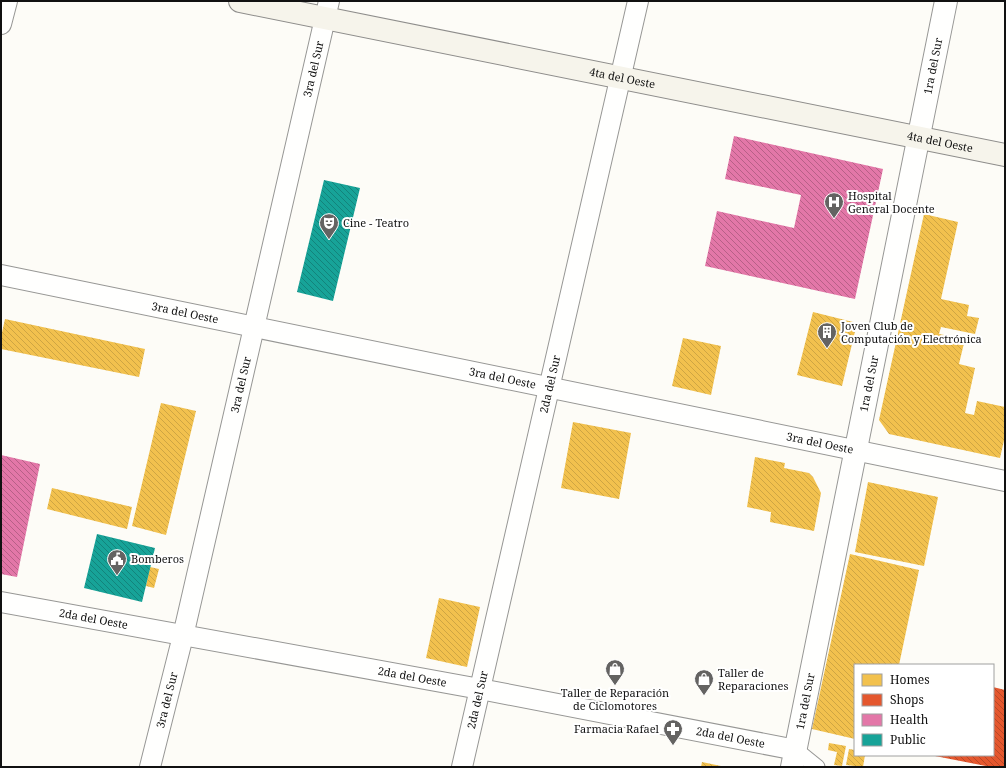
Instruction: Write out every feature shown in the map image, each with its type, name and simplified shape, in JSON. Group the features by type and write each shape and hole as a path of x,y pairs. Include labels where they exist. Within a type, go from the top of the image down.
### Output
{"main road":[{"name":"4ta del Oeste","path":"240,1 327,10 620,78 1005,155"}],"street":[{"path":"1,24 7,1"},
{"name":"2da del Sur","path":"462,767 638,1"},
{"name":"1ra del Sur","path":"794,758 946,1"},
{"name":"3ra del Sur","path":"150,767 183,636 327,10"},
{"name":"3ra del Oeste","path":"1,275 1005,481"},
{"name":"2da del Oeste","path":"1,602 480,689 794,758 817,767"}],"building: Homes":[{"path":"924,214 958,222 941,299 969,305 967,316 979,318 975,334 941,327 939,334 965,339 959,364 975,368 965,413 974,415 977,401 1005,407 1005,436 1000,458 889,434 879,420"},
{"name":"Joven Club de Computación y Electrónica","path":"813,312 857,323 842,386 797,375"},
{"path":"5,319 145,349 139,377 1,349 1,337"},
{"path":"683,338 721,346 711,395 672,386"},
{"path":"161,403 196,411 166,535 132,526"},
{"path":"573,422 631,433 619,499 561,488"},
{"path":"755,457 785,463 784,468 809,473 813,477 821,493 814,531 770,522 771,512 747,507"},
{"path":"868,482 938,497 924,566 855,552"},
{"path":"52,488 132,507 127,529 47,509"},
{"path":"850,554 919,570 899,664 854,664 854,739 812,729"},
{"path":"150,567 159,569 154,588 146,586"},
{"path":"439,598 480,607 467,667 426,658"},
{"path":"829,743 846,746 842,766 834,765 837,752 828,750"},
{"path":"849,749 854,750 854,756 865,756 863,767 846,765"},
{"path":"702,762 721,766 721,767 701,767"}],"building: Shops":[{"path":"994,687 1005,690 1005,767 991,767 935,756 994,756"}],"building: Health":[{"name":"Hospital General Docente","path":"734,136 883,169 855,299 705,266 717,211 794,228 801,195 725,179"},
{"path":"1,455 40,464 17,577 1,574"}],"building: Public":[{"name":"Cine - Teatro","path":"324,180 360,188 333,301 297,292"},
{"name":"Bomberos","path":"97,534 155,548 142,602 84,588"}],"place":[{"name":"Hospital General Docente","path":"834,219"},
{"name":"Cine - Teatro","path":"329,240"},
{"name":"Joven Club de Computación y Electrónica","path":"827,349"},
{"name":"Bomberos","path":"117,576"},
{"name":"Taller de Reparación de Ciclomotores","path":"615,686"},
{"name":"Taller de Reparaciones","path":"704,696"},
{"name":"Farmacia Rafael","path":"673,746"}]}
